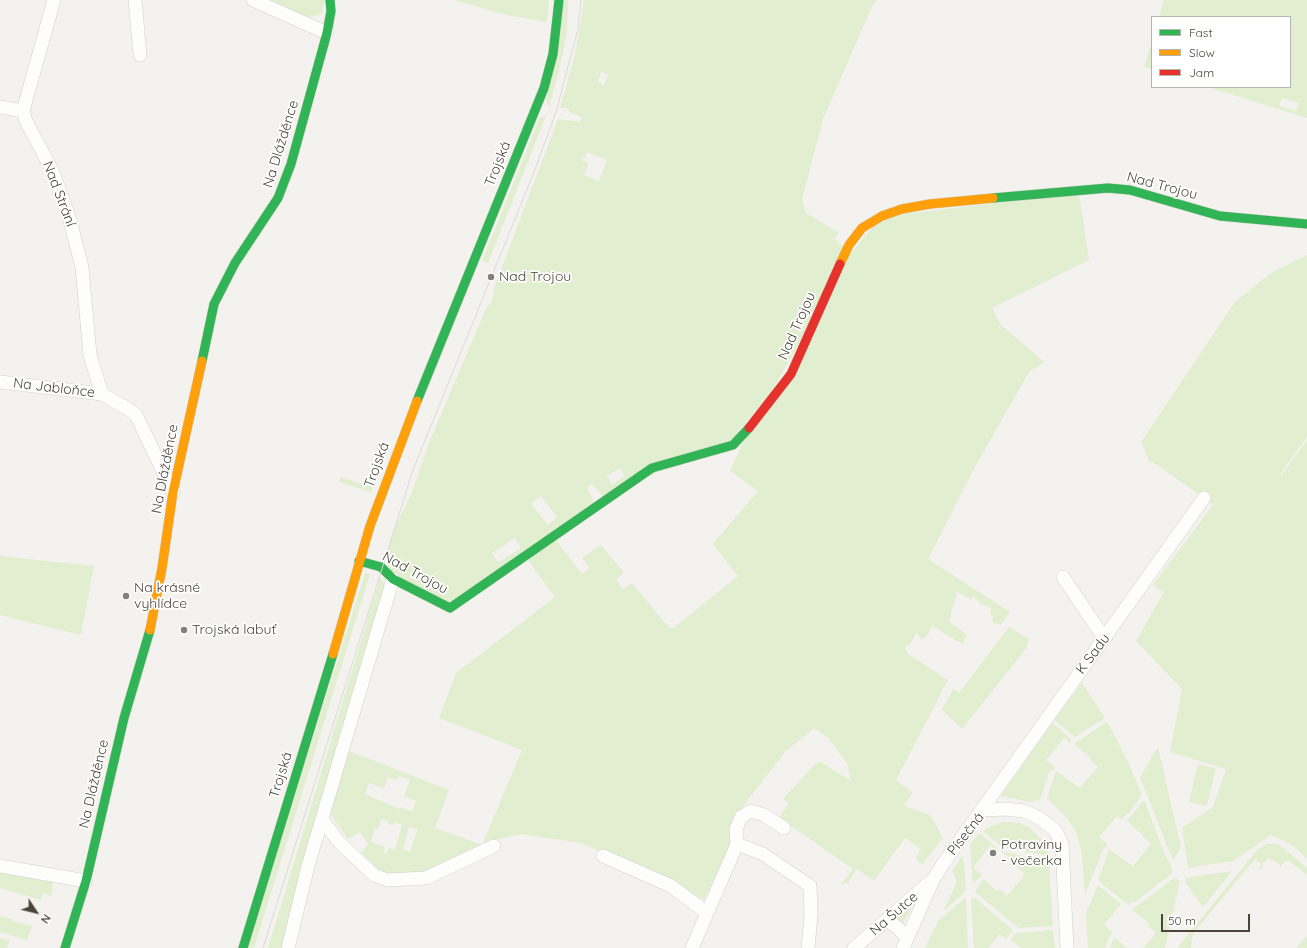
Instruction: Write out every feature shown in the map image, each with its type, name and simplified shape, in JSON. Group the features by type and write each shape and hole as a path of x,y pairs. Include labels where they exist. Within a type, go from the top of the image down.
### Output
{"street":[{"path":"0,107 23,111 54,0"},
{"path":"135,0 140,55"},
{"path":"253,0 327,33"},
{"name":"Na Dlážděnce","path":"65,948 86,882 124,718 149,634 174,492 214,304 235,264 278,198 291,164 327,33 331,11 330,0"},
{"name":"Trojská","path":"243,948 325,681 370,526 405,430 544,88 554,54 559,0"},
{"name":"Nad Strání","path":"23,111 26,122 53,172 73,230 82,267 90,355 102,394"},
{"name":"Nad Trojou","path":"359,561 381,568 393,579 450,608 652,468 733,445 754,423 791,374 849,245 862,228 882,216 902,209 930,204 1108,188 1130,190 1220,216 1307,224"},
{"name":"Na Jabloňce","path":"0,382 102,394 136,415 174,492"},
{"name":"K Sadu","path":"983,810 1015,761 1106,637 1204,498"},
{"path":"1063,577 1100,632 1106,637"},
{"path":"288,948 308,866 323,821 393,579"},
{"name":"Písečná","path":"905,943 933,880 983,810 1006,809 1024,811 1040,818 1055,830 1062,844 1067,948"},
{"path":"692,948 737,844 736,829 741,817 751,811 764,815 784,828"},
{"path":"323,821 339,842 374,875 387,880 426,878 494,846"},
{"path":"737,844 764,854 810,886 811,915 808,948"},
{"path":"603,856 671,886 707,913"},
{"path":"0,866 86,882"},
{"name":"Na Šutce","path":"854,948 933,880"},
{"path":"887,920 898,928 905,943"}],"green space":[{"path":"266,0 325,0 321,14 310,17 300,15"},
{"path":"454,0 549,0 547,22 507,15"},
{"path":"565,0 568,0 567,33 559,71 549,107 546,101"},
{"path":"584,0 878,0 873,4 823,119 802,200 806,213 839,233 834,238 844,247 788,372 731,440 603,496 592,484 587,488 594,502 451,604 394,575 385,559 394,529 413,490 428,445 488,304 490,305 495,292 493,291 558,119 580,122 582,117 571,113 567,108 560,108 575,54","holes":["601,72 608,74 604,85 598,82","587,152 607,160 599,181 584,175 589,163 581,160 582,157 585,158","620,468 625,476 612,484 607,476","541,496 557,517 548,525 531,504","515,538 521,548 498,562 492,553"]},
{"path":"1164,0 1307,0 1307,118 1211,88 1291,88 1291,16 1159,16","holes":["1282,98 1299,103 1296,111 1279,106"]},
{"path":"1151,44 1151,69 1144,67"},
{"path":"546,116 488,263 482,261 540,117"},
{"path":"1079,193 1089,260 992,308 1001,325 1044,362 1029,372 976,465 928,559 1010,612 1001,625 992,622 993,616 990,613 991,608 981,604 973,596 971,599 957,592 949,621 967,635 962,644 932,626 927,636 922,640 916,633 911,643 905,647 908,654 948,680 896,780 913,793 904,806 930,815 943,838 922,865 916,859 921,849 905,838 874,881 857,869 848,883 841,884 853,869 791,826 777,821 789,803 783,799 817,762 821,762 851,781 847,763 828,738 814,728 786,751 744,805 734,822 730,845 704,900 633,862 631,866 581,843 522,834 495,840 427,872 375,874 376,867 362,853 368,843 360,832 348,839 329,812 349,751 449,790 435,828 482,845 522,750 439,718 456,673 555,597 527,559 555,539 582,574 590,568 582,558 601,545 624,573 616,580 623,589 632,583 664,622 672,629 738,576 713,544 758,491 730,471 745,438 849,256 872,227 897,215","holes":["399,776 410,780 404,796 416,801 412,812 400,807 399,809 365,794 369,783 384,788 388,777 397,780","383,819 389,821 388,824 394,825 395,822 402,825 395,850 389,848 386,854 384,852 385,847 371,842 375,828 378,829 381,820","409,827 418,829 410,852 403,849"]},
{"path":"1307,255 1307,437 1281,473 1281,476 1307,440 1307,859 1292,845 1271,835 1233,861 1188,868 1182,828 1213,807 1226,769 1170,752 1182,689 1136,641 1164,592 1153,585 1213,505 1159,466 1159,463 1158,465 1149,461 1141,442 1235,302 1271,273"},
{"path":"340,477 373,487 371,492 339,482"},
{"path":"0,556 94,566 81,635 0,615"},
{"path":"365,573 370,574 254,948 247,948"},
{"path":"380,578 386,586 284,948 268,948"},
{"path":"1009,627 1029,639 1025,650 962,729 942,710 953,689 959,693"},
{"path":"1082,683 1105,718 1075,737 1054,720"},
{"path":"1106,722 1108,723 1130,766 1142,795 1122,820 1117,816 1099,837 1108,845 1104,848 1085,894 1082,855 1077,834 1067,818 1047,798 1056,771 1080,788 1098,767 1090,760 1091,758 1074,744"},
{"path":"1052,723 1071,739 1070,743 1064,738 1046,760 1055,767 1052,771 1050,770 1039,800 1031,802 1001,796"},
{"path":"1158,747 1181,847 1173,861 1140,777"},
{"path":"1198,764 1216,768 1207,806 1189,802"},
{"path":"1143,801 1145,801 1161,845 1173,871 1170,875 1135,902 1131,902 1128,905 1100,882 1099,878 1109,849 1133,866 1151,844 1127,821"},
{"path":"1003,822 1020,823 1030,828 1044,842 1049,856 1002,847 984,832 986,828"},
{"path":"979,833 997,848 997,850 991,845 973,867 982,875 973,884 970,845"},
{"path":"1267,844 1277,844 1285,849 1307,868 1307,875 1289,861 1285,861 1280,868 1280,865 1274,860 1272,861 1268,858 1262,865 1263,867 1261,870 1259,867 1261,864 1255,859 1196,930 1193,935 1191,948 1177,948 1257,850"},
{"path":"1001,851 1049,862 1053,926 1019,928 975,892 983,879 997,891 999,889 1007,896 1025,874 1017,867 1018,865"},
{"path":"963,855 966,889 963,894 943,911 957,882 952,871"},
{"path":"0,870 53,880 52,896 43,893 41,900 0,888"},
{"path":"1232,871 1206,904 1202,906 1185,882 1186,878"},
{"path":"1173,879 1178,879 1180,882 1165,948 1143,948 1156,933 1148,926 1150,924 1132,910"},
{"path":"1098,885 1121,904 1104,925 1113,933 1109,936 1105,948 1088,948 1086,913"},
{"path":"965,898 968,948 925,948 938,921"},
{"path":"975,898 1013,930 1006,939 1000,934 988,948 974,948 971,899"},
{"path":"907,908 911,910 903,923 896,919"},
{"path":"0,916 12,919 11,921 32,926 27,940 0,932"},
{"path":"1053,930 1055,948 1021,948 1010,939 1016,933"},
{"path":"1307,936 1307,948 1296,948"},
{"path":"1114,937 1127,948 1110,948"},
{"path":"0,938 10,940 7,948 0,948"}],"tram line":[{"path":"263,948 413,470 534,172 556,112 578,29 581,0"}],"traffic: fast":[{"path":"202,361 214,304 235,263 278,198 291,164 327,33 331,11 330,0"},
{"path":"417,401 544,88 553,54 559,0"},
{"path":"993,198 1108,188 1130,190 1220,216 1307,224"},
{"path":"359,561 381,567 393,579 450,608 652,468 733,445 749,428"},
{"path":"65,948 86,881 124,718 150,630"},
{"path":"243,948 333,654"}],"traffic: slow":[{"path":"840,264 849,245 862,228 882,216 902,209 930,204 993,198"},
{"path":"150,630 162,568 173,492 202,361"},
{"path":"333,654 370,526 417,401"}],"traffic: jam":[{"path":"749,428 791,374 840,264"}],"place":[{"name":"Nad Trojou","path":"491,277"},
{"name":"Na krásné vyhlídce","path":"126,596"},
{"name":"Trojská labuť","path":"184,630"},
{"name":"Potraviny - večerka","path":"993,853"}]}
